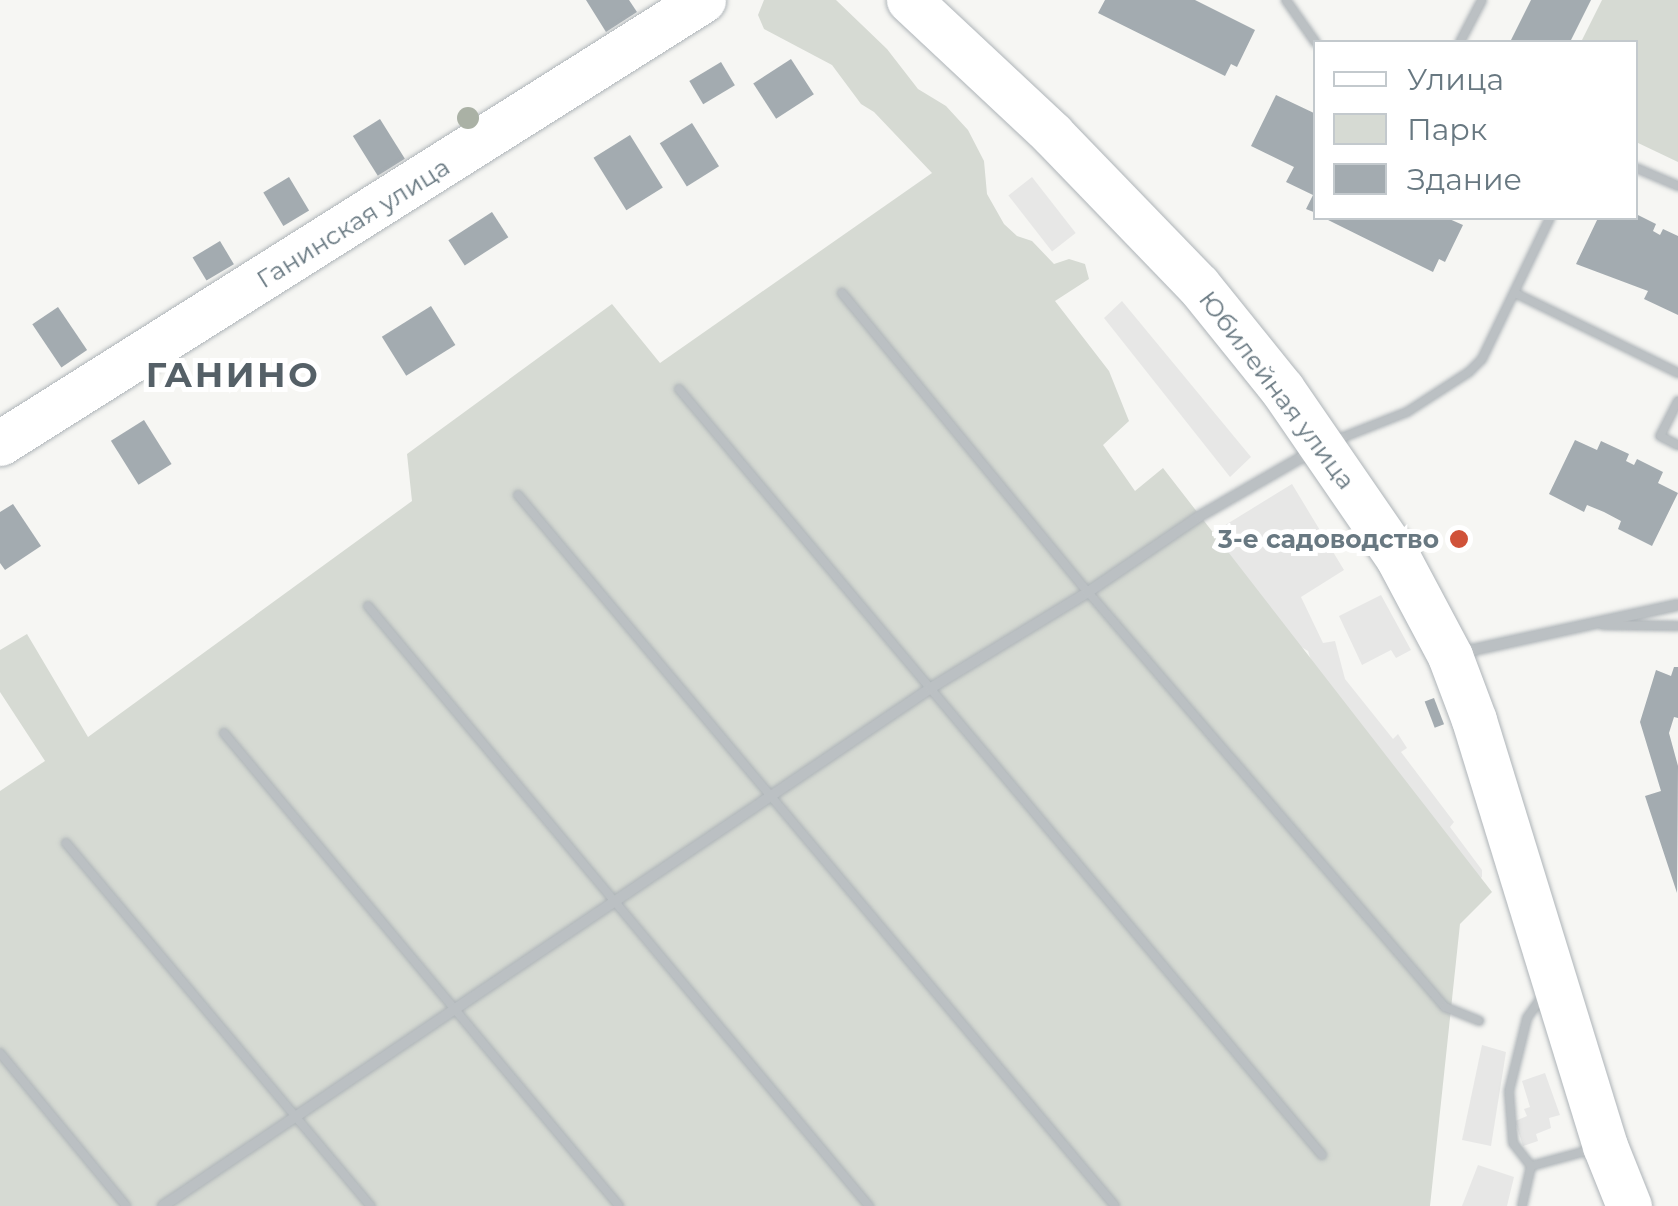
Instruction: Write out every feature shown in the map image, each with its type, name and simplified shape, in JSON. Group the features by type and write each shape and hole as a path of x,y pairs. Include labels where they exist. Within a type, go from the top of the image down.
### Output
{"street":[{"name":"Ганинская улица","path":"0,443 703,0"},
{"name":"Юбилейная улица","path":"908,0 1052,134 1198,284 1322,445 1398,558 1450,656 1605,1146 1629,1206"},
{"path":"162,1206 931,688 1088,592 1200,516 1322,445"},
{"path":"1450,656 1678,605"}],"lane":[{"path":"1286,0 1314,40"},
{"path":"1461,40 1482,0"},
{"path":"1638,169 1678,186"},
{"path":"1322,445 1407,412 1469,372 1482,358 1549,220"},
{"path":"842,293 1088,592 1445,1007 1478,1021"},
{"path":"1515,293 1678,373"},
{"path":"679,388 1322,1155"},
{"path":"1678,401 1660,436 1678,444"},
{"path":"518,495 1115,1206"},
{"path":"368,606 870,1206"},
{"path":"1583,624 1678,626"},
{"path":"224,733 619,1206"},
{"path":"66,842 371,1206"},
{"path":"1531,1166 1513,1143 1509,1092 1532,1006 1555,986"},
{"path":"0,1053 126,1206"},
{"path":"1531,1166 1605,1146"},
{"path":"1522,1206 1531,1166"}],"shaded area":[{"path":"1032,177 1076,233 1052,251 1008,195"},
{"path":"1122,301 1251,457 1230,477 1104,318"},
{"path":"1292,484 1344,570 1301,597 1323,643 1335,641 1345,679 1393,739 1398,734 1407,748 1401,752 1454,822 1450,827 1482,870 1482,877 1470,886 1320,688 1308,651 1283,636 1214,532"},
{"path":"1381,595 1411,650 1396,658 1391,650 1362,665 1339,616"},
{"path":"1482,1045 1506,1052 1491,1146 1462,1140"},
{"path":"1545,1073 1560,1115 1549,1118 1551,1128 1536,1134 1538,1141 1523,1146 1515,1121 1527,1116 1524,1109 1530,1107 1522,1081"},
{"path":"1478,1165 1514,1177 1507,1206 1462,1206"}],"green space":[{"path":"764,0 836,0 887,49 918,89 946,106 968,130 984,161 987,194 1004,224 1017,236 1032,241 1054,264 1069,259 1085,264 1089,279 1055,301 1109,371 1129,421 1103,445 1135,491 1163,468 1492,892 1460,924 1430,1206 0,1206 0,791 45,761 0,692 0,650 27,634 88,737 412,501 407,454 612,304 660,363 932,173 874,112 861,104 832,65 764,29 758,15"},
{"path":"1602,0 1678,0 1678,162 1638,143 1638,40 1582,40"}],"building":[{"path":"586,0 629,0 637,12 606,32"},
{"path":"1105,0 1195,0 1255,30 1237,67 1231,64 1225,76 1098,13"},
{"path":"1531,0 1591,0 1571,40 1511,40"},
{"path":"791,59 814,94 776,119 753,84"},
{"path":"721,62 735,85 703,104 689,81"},
{"path":"1276,95 1313,113 1313,195 1286,182 1294,167 1251,146"},
{"path":"380,119 405,159 378,176 353,136"},
{"path":"692,123 719,166 687,186 660,143"},
{"path":"630,135 663,188 626,210 594,158"},
{"path":"289,177 309,210 283,226 263,192"},
{"path":"492,212 508,237 465,265 448,240"},
{"path":"1638,215 1656,224 1653,231 1660,235 1663,229 1678,236 1678,315 1644,299 1648,291 1576,264 1597,220 1638,220"},
{"path":"1328,220 1452,220 1463,225 1445,262 1439,259 1433,272"},
{"path":"220,241 234,264 206,281 193,257"},
{"path":"431,306 455,345 406,376 382,337"},
{"path":"58,307 87,350 61,367 32,324"},
{"path":"144,420 172,464 138,485 111,441"},
{"path":"1575,440 1597,450 1601,441 1629,454 1626,461 1634,465 1637,459 1663,472 1658,483 1678,493 1652,546 1618,529 1621,521 1604,512 1587,505 1584,512 1549,494"},
{"path":"13,504 41,546 5,570 0,563 0,512"},
{"path":"1674,667 1678,667 1678,718 1674,717 1669,733 1678,766 1677,893 1645,796 1661,791 1640,722 1656,670 1671,676"},
{"path":"1434,698 1444,724 1435,728 1425,702"}],"place":[{"name":"3-е садоводство","path":"1459,539"}],"district":[{"name":"ГАНИНО","path":"233,375"}]}
